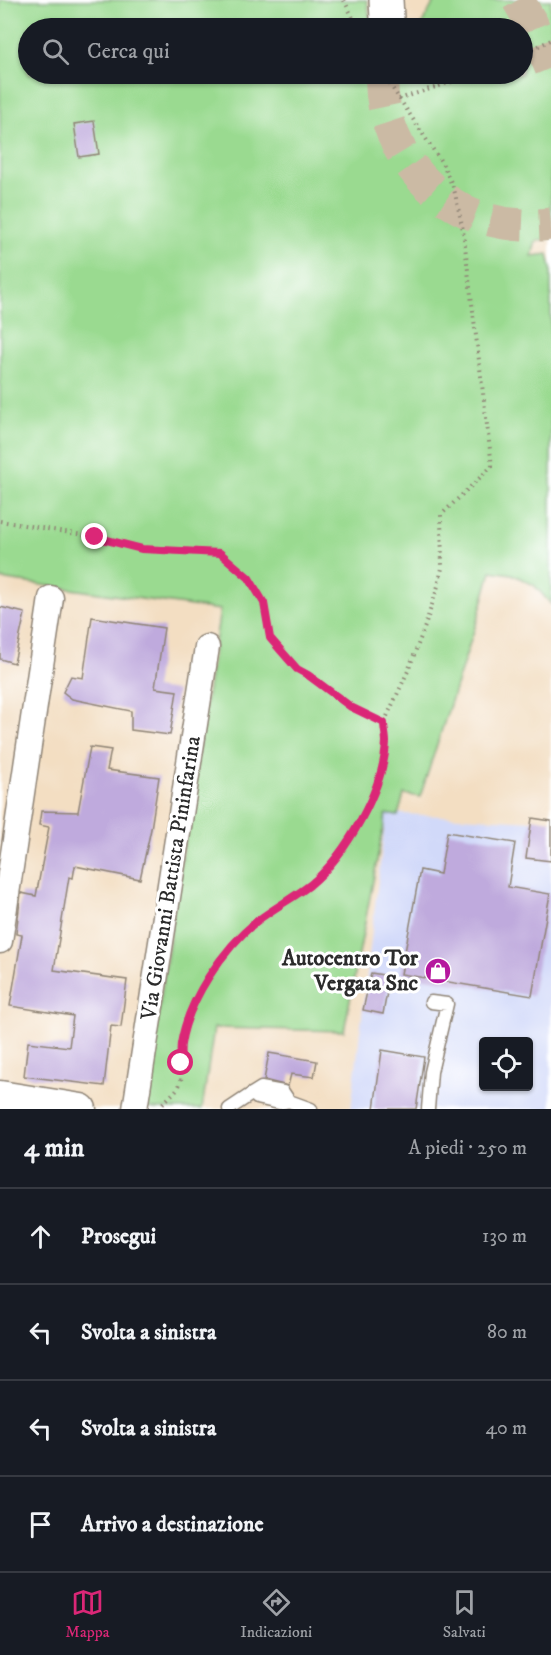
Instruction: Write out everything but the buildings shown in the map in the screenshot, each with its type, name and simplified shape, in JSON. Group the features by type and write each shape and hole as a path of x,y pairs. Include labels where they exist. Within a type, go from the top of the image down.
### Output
{"street":[{"path":"0,941 51,598"},
{"name":"Via Giovanni Battista Pininfarina","path":"135,1109 207,646"},
{"path":"0,1096 81,1109"}],"lane":[{"path":"428,1109 431,1072 447,1004 431,1002"},
{"path":"229,1109 253,1093 257,1098 279,1103 289,1101 311,1109"}],"path":[{"path":"344,0 377,16"},
{"path":"533,49 551,40"},
{"path":"161,1105 178,1088 182,1078 181,1045 187,1022 195,1000 211,974 234,943 257,921 311,884 335,858 359,824 382,769 386,741 384,723 408,671 438,586 442,567 441,515 492,466 463,230 454,189 442,163 389,84"},
{"path":"399,99 445,84"},
{"path":"0,521 95,537 142,549 220,553 249,578 264,603 270,638 297,669 351,707 384,723"}],"shaded area":[{"path":"386,813 551,822 551,1109 351,1109"}],"green space":[{"path":"0,0 367,0 370,18 18,18 18,84 533,84 533,18 425,18 435,0 551,0 551,238 536,241 532,256 548,254 551,268 551,604 534,585 512,574 491,571 420,797 404,794 398,816 386,814 344,1031 214,1028 202,1109 144,1107 220,610 0,579"}],"tunnel":[{"path":"518,0 528,18"},
{"path":"533,26 551,68"},
{"path":"382,84 386,113 392,132 413,169 428,185 445,199 483,218 527,225 551,224"}],"place":[{"name":"Autocentro Tor Vergata Snc","path":"438,971"}],"route":[{"path":"95,537 142,549 220,553 249,578 264,603 270,638 297,669 351,707 384,723 386,741 382,769 359,824 335,858 311,884 257,921 234,943 195,1000 181,1045 181,1063"}]}
